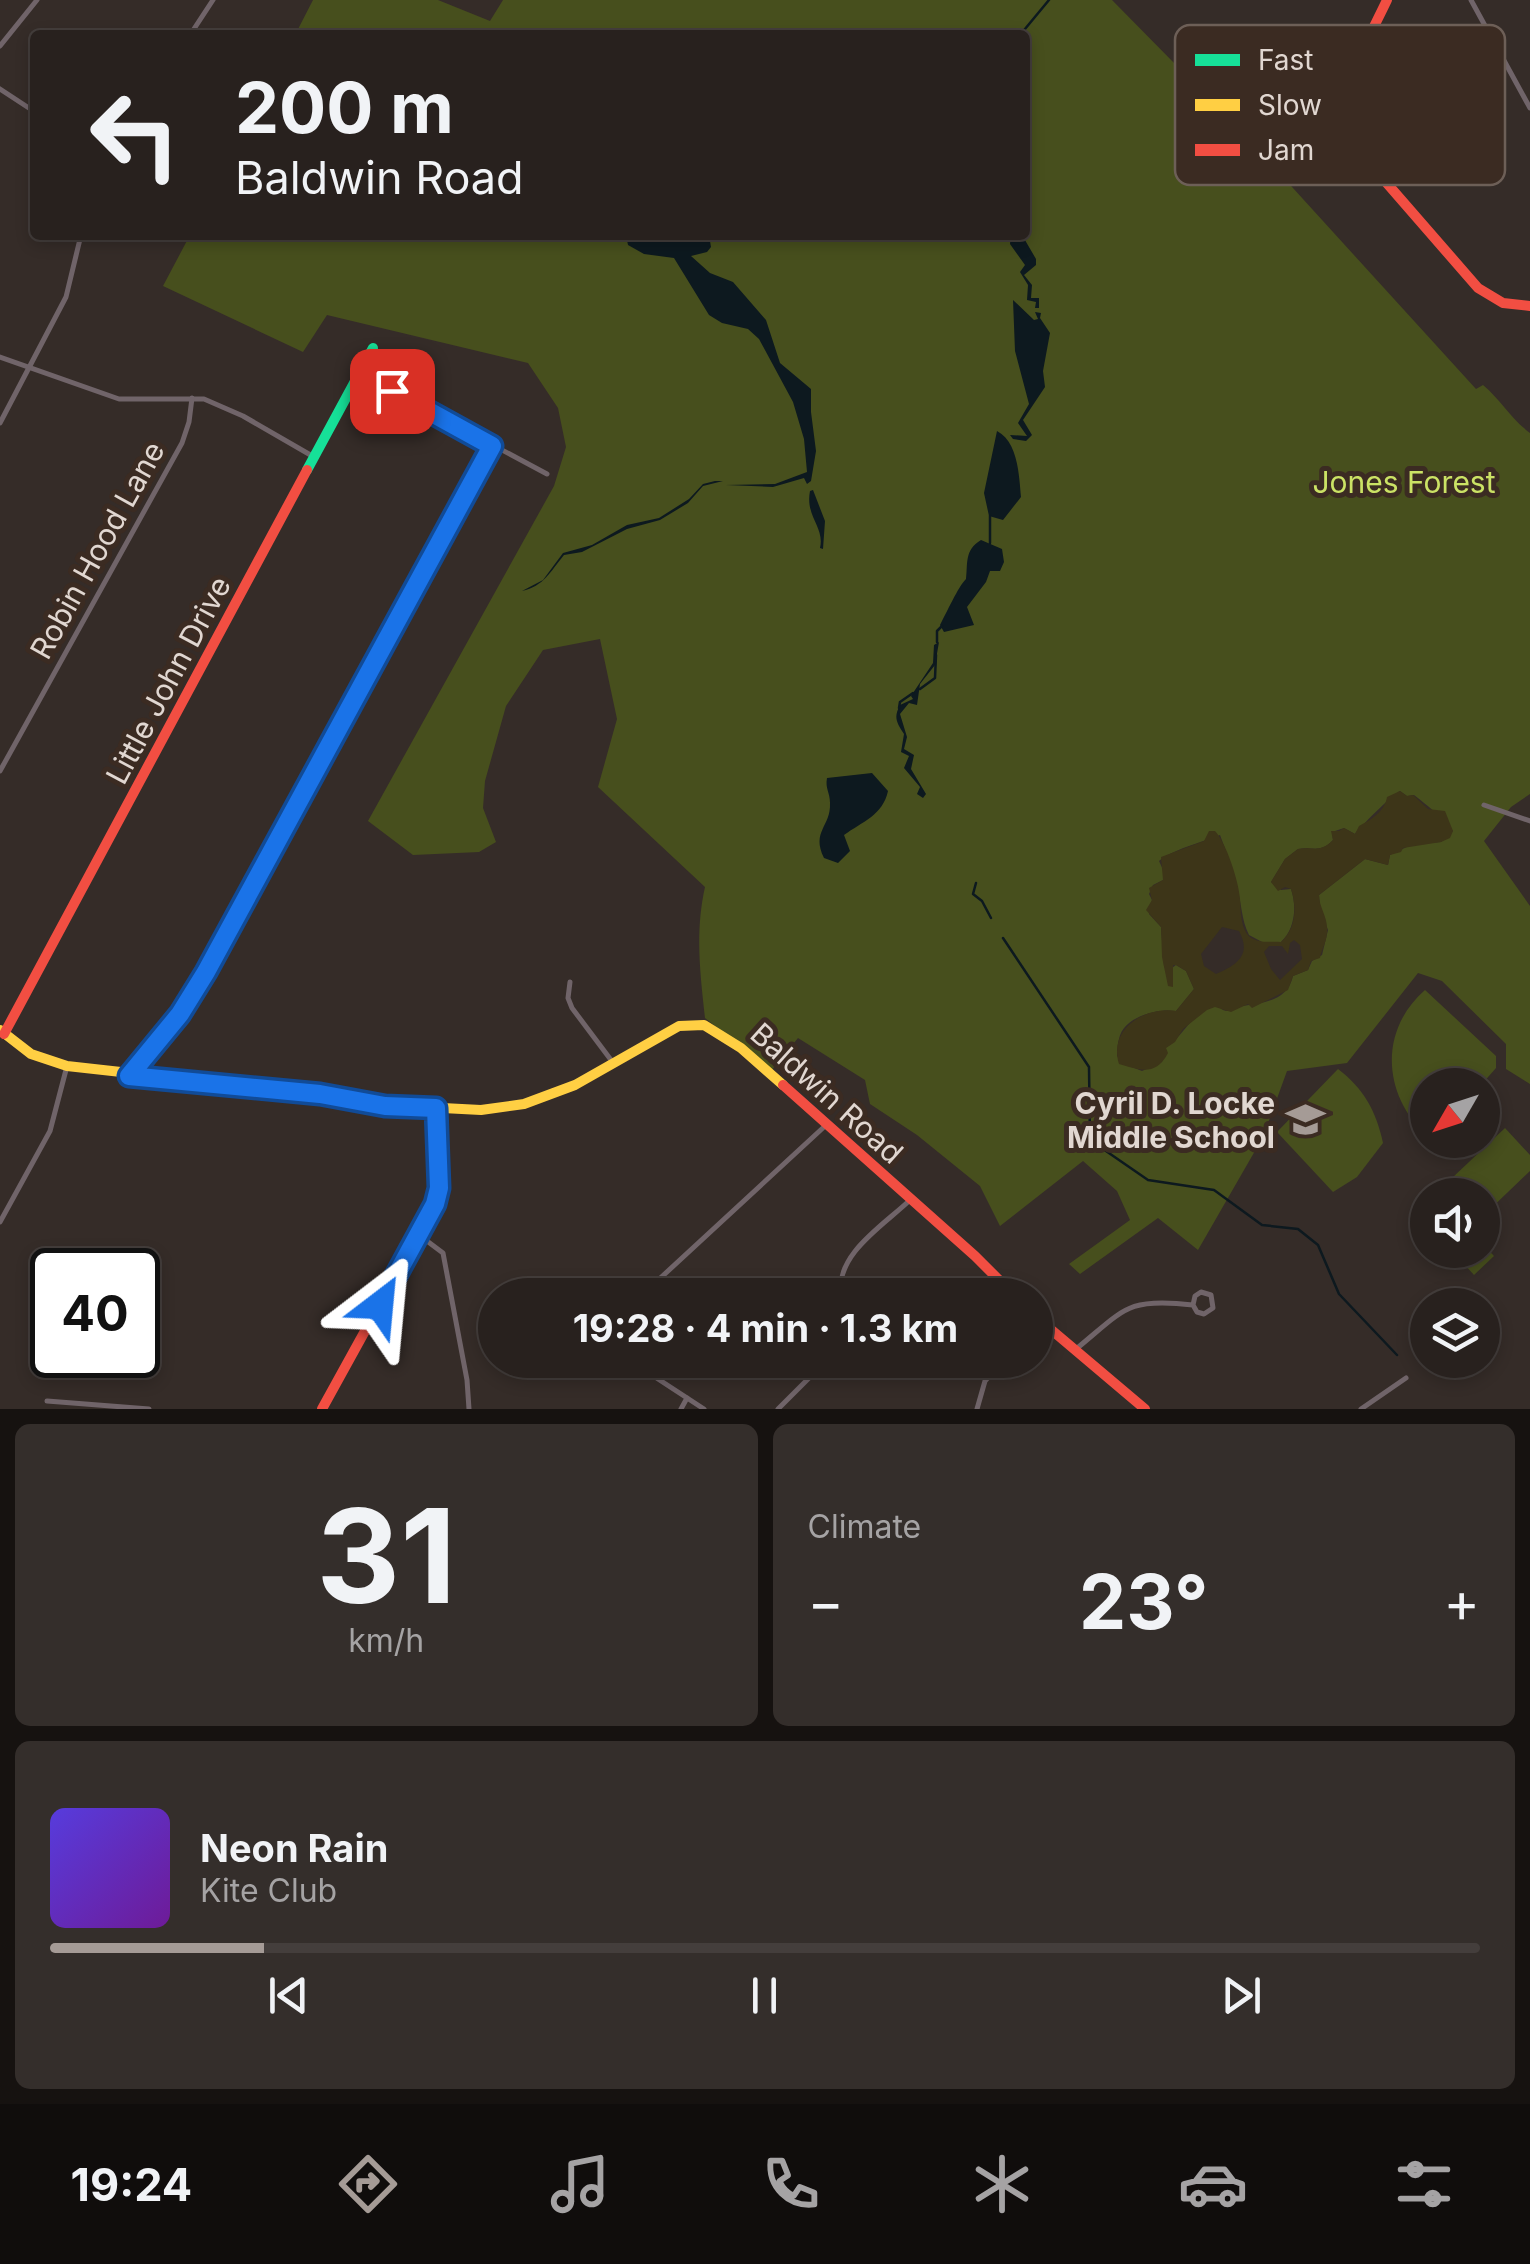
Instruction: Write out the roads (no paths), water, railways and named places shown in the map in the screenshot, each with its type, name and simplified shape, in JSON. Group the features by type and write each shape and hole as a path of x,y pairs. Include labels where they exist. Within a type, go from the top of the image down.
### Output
{"street":[{"path":"0,46 36,0"},
{"path":"193,30 213,0"},
{"path":"1375,25 1387,0"},
{"path":"1471,0 1485,25"},
{"path":"1505,62 1530,108"},
{"path":"0,89 30,109"},
{"path":"1388,185 1478,288 1503,303 1530,306"},
{"path":"0,423 66,297 81,240"},
{"name":"Little John Drive","path":"2,1032 374,348"},
{"path":"0,357 120,399 192,398 218,404 314,457"},
{"path":"360,373 547,474"},
{"name":"Robin Hood Lane","path":"0,772 182,443 192,398"},
{"path":"129,1076 180,1014 206,972 492,446"},
{"path":"1484,805 1530,821"},
{"path":"570,982 568,998 572,1008 614,1064"},
{"name":"Baldwin Road","path":"2,1032 31,1054 67,1066 129,1076 320,1094 385,1106 481,1110 524,1104 576,1085 667,1030 704,1026 741,1048 995,1278"},
{"path":"0,1222 50,1131 67,1066"},
{"path":"322,1409 435,1204 439,1188 436,1108"},
{"path":"660,1278 825,1126"},
{"path":"840,1278 850,1256 910,1200"},
{"path":"419,1235 443,1253 469,1409"},
{"path":"1202,1292 1214,1301 1211,1311 1204,1314 1193,1305 1202,1292"},
{"path":"1074,1351 1132,1306 1146,1302 1193,1305"},
{"path":"1053,1334 1145,1409"},
{"path":"657,1378 704,1409"},
{"path":"778,1409 809,1378"},
{"path":"977,1409 988,1378"},
{"path":"1361,1409 1406,1378"},
{"path":"681,1409 688,1398"},
{"path":"48,1401 149,1409"}],"waterway":[{"path":"1024,30 1049,0"},
{"path":"990,516 990,543"},
{"path":"937,642 937,631 942,626"},
{"path":"920,689 935,678 936,655"},
{"path":"899,708 900,702 913,693"},
{"path":"976,883 973,894 991,918"},
{"path":"1003,938 1089,1067 1090,1140 1148,1180 1214,1190 1262,1225 1298,1229 1318,1245 1339,1294 1397,1355"}],"place":[{"name":"Cyril D. Locke Middle School","path":"1305,1120"}],"park label":[{"name":"Jones Forest","path":"1404,482"}]}
